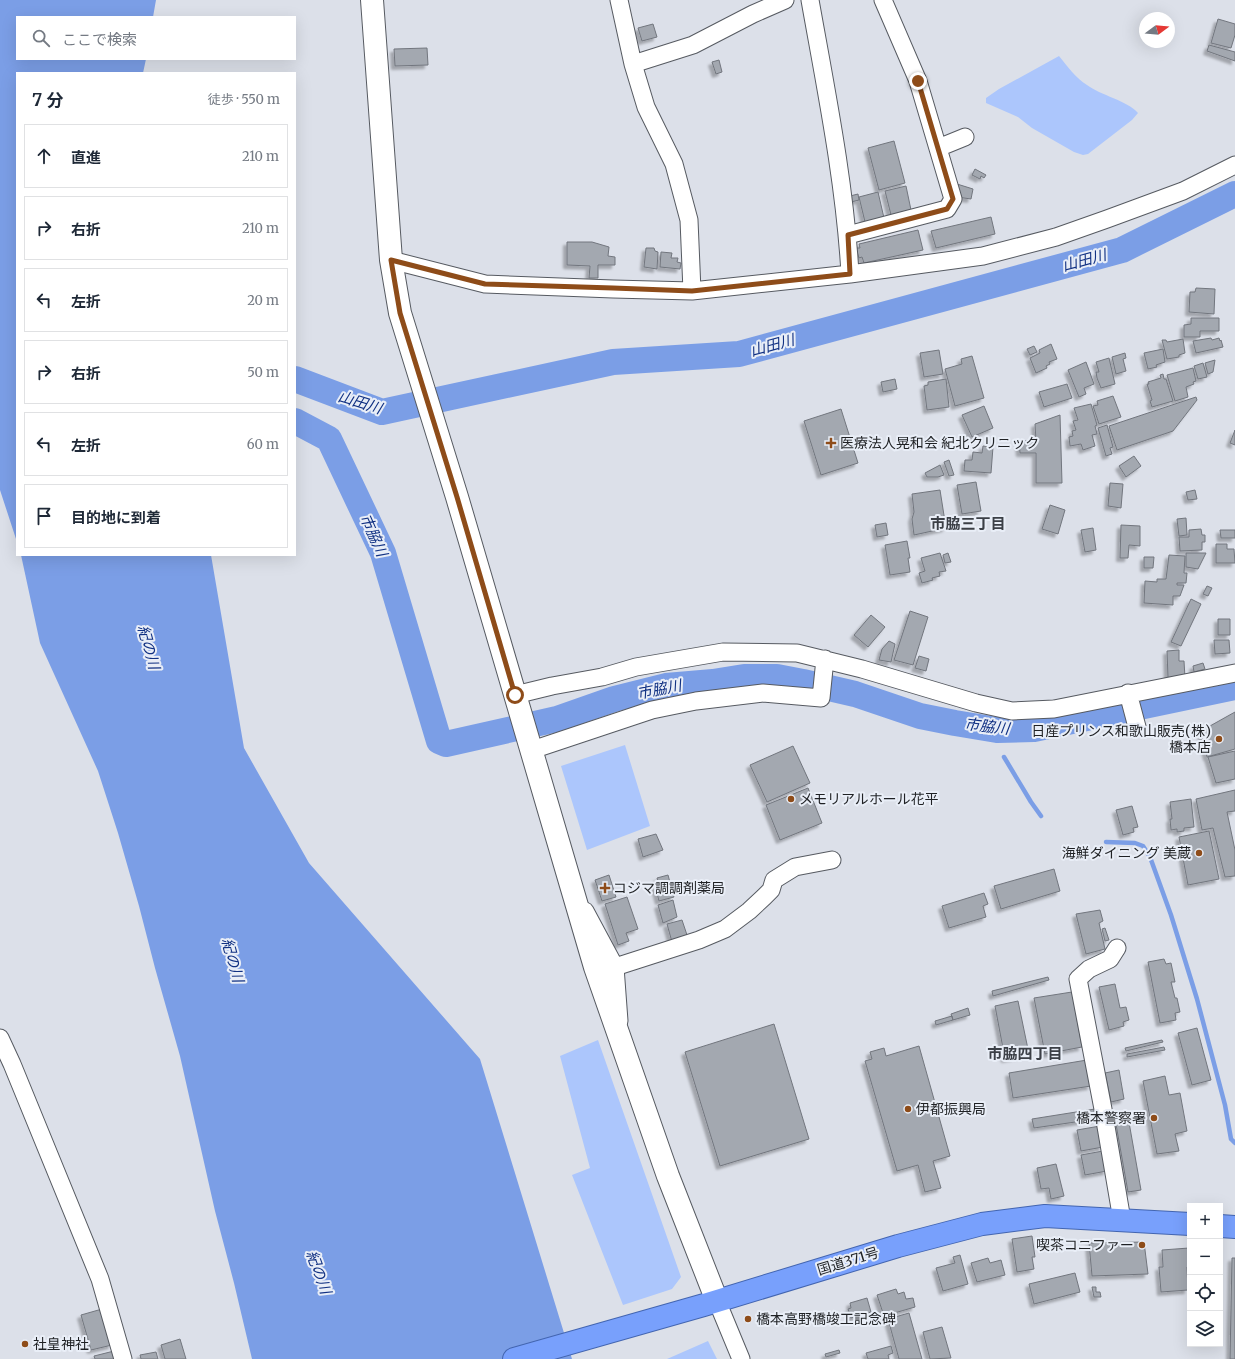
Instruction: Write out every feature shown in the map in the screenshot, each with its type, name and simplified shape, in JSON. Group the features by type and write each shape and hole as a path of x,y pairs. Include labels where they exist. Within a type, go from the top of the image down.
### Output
{"highway":[{"name":"国道371号","path":"514,1359 710,1303 898,1246 982,1224 1045,1216 1187,1224"},
{"path":"1223,1226 1235,1227"}],"street":[{"path":"372,0 391,260 400,313 457,497 595,966 668,1176 710,1303 741,1359"},
{"path":"619,0 633,64 646,107 674,164 689,220 692,291"},
{"path":"633,64 693,45 753,14 785,0"},
{"path":"810,0 828,102 848,235 850,274"},
{"path":"848,235 947,209 953,199 918,81 883,0"},
{"path":"938,148 965,137"},
{"path":"391,260 485,284 692,291 850,274 983,256 1056,237 1182,191 1235,165"},
{"path":"515,695 552,686 602,677 636,667 724,652 797,653 911,682 976,703 1012,710 1054,709 1218,675 1235,673"},
{"path":"532,750 652,710 696,701 763,693 820,698 825,659"},
{"path":"1218,675 1235,665"},
{"path":"1128,693 1137,727"},
{"path":"616,967 700,940 725,929 749,911 771,890 774,880 795,867 832,860"},
{"path":"572,887 616,967 620,1039"},
{"path":"1117,948 1110,959 1089,970 1078,979 1103,1109 1122,1220"},
{"path":"0,1038 100,1279 123,1359"}],"shaded area":[{"path":"1059,56 1072,72 1083,82 1093,89 1128,105 1138,113 1132,120 1088,154 1083,155 1074,152 1032,128 1018,117 986,103 986,98 999,89"},
{"path":"625,745 650,826 587,850 561,766"},
{"path":"598,1040 681,1277 672,1289 623,1305 572,1175 590,1168 560,1056"},
{"path":"708,1341 717,1359 667,1359"}],"water":[{"path":"0,0 156,0 153,16 16,16 16,60 146,60 143,72 16,72 16,539 0,490"},
{"name":"紀の川","path":"21,556 211,556 244,748 309,863 480,1059 572,1359 252,1359 215,1211 180,1056 118,833 98,771 40,643"}],"building":[{"path":"1218,19 1235,24 1235,35 1231,48 1211,43"},
{"path":"653,24 657,37 642,41 638,28"},
{"path":"1209,45 1235,52 1235,61 1207,51"},
{"path":"427,48 428,65 395,66 394,49"},
{"path":"719,60 722,72 716,74 712,62"},
{"path":"894,141 905,183 879,190 868,148"},
{"path":"975,169 986,175 984,178 981,176 980,179 972,175"},
{"path":"957,184 973,189 971,199 957,197"},
{"path":"906,186 911,210 891,215 885,191"},
{"path":"878,192 884,218 865,222 859,197"},
{"path":"858,194 859,200 851,202 850,196"},
{"path":"991,217 995,234 936,248 931,231"},
{"path":"918,230 923,250 864,263 862,257 859,258 856,248 860,248 859,244"},
{"path":"567,242 592,242 609,247 608,256 615,257 615,265 598,265 598,278 589,278 590,266 567,265"},
{"path":"646,248 654,248 655,251 658,252 657,269 644,267"},
{"path":"661,252 672,253 671,258 678,258 677,262 681,263 680,269 660,267"},
{"path":"1196,288 1215,289 1214,314 1189,312 1190,292 1195,292"},
{"path":"1191,318 1219,318 1219,331 1200,331 1200,337 1184,337 1184,325 1191,324"},
{"path":"1211,338 1212,340 1219,338 1223,347 1196,353 1193,341"},
{"path":"1183,339 1185,353 1179,355 1179,357 1167,359 1162,340 1166,340 1167,342"},
{"path":"1051,344 1057,359 1049,362 1050,364 1046,366 1047,368 1036,373 1030,358 1040,353 1039,350"},
{"path":"1034,346 1037,352 1030,355 1027,349"},
{"path":"1163,349 1165,362 1156,365 1157,367 1148,369 1144,353"},
{"path":"939,350 943,374 924,377 920,353"},
{"path":"1125,353 1126,358 1123,359 1126,371 1116,374 1112,357"},
{"path":"972,356 984,398 955,406 945,369 962,364 961,359"},
{"path":"1109,358 1115,384 1101,388 1097,378 1096,372 1099,372 1096,362"},
{"path":"1215,360 1213,372 1208,374 1205,363"},
{"path":"1086,362 1094,384 1084,388 1086,394 1079,397 1068,370"},
{"path":"1203,363 1207,377 1198,379 1194,366"},
{"path":"1193,368 1196,381 1193,382 1194,384 1186,387 1188,397 1175,401 1167,375"},
{"path":"1163,374 1173,401 1152,407 1150,401 1152,400 1147,384 1149,384 1148,382 1161,378 1160,375"},
{"path":"895,379 897,389 883,392 881,382"},
{"path":"946,379 949,407 927,410 924,386 928,385 928,382"},
{"path":"1067,384 1072,398 1044,407 1039,392"},
{"path":"1113,396 1121,417 1099,424 1093,406 1098,405 1097,401"},
{"path":"1196,397 1197,400 1173,431 1117,450 1109,426"},
{"path":"1091,404 1097,425 1095,426 1097,434 1092,435 1095,446 1083,450 1081,444 1070,446 1069,437 1073,436 1072,431 1076,430 1073,421 1078,420 1074,408"},
{"path":"984,406 993,428 972,437 962,415"},
{"path":"841,409 858,463 821,475 804,421"},
{"path":"1060,415 1062,483 1036,483 1036,453 1020,453 1019,441 1036,441 1035,424"},
{"path":"1107,425 1113,447 1110,448 1112,454 1106,456 1098,428"},
{"path":"1235,430 1235,445 1230,443"},
{"path":"983,446 993,447 991,473 964,471 965,460 972,460 973,452 982,453"},
{"path":"1134,456 1141,466 1126,477 1119,466"},
{"path":"949,460 954,475 949,476 944,462"},
{"path":"940,465 944,475 938,477 927,477 925,473"},
{"path":"976,482 981,511 962,514 957,485"},
{"path":"1110,483 1123,484 1121,508 1108,506"},
{"path":"940,490 946,528 914,535 912,519 914,512 912,494"},
{"path":"1195,490 1197,499 1188,500 1186,492"},
{"path":"1050,505 1065,510 1058,534 1042,529"},
{"path":"1186,518 1187,535 1179,536 1177,519"},
{"path":"886,523 888,535 877,537 875,525"},
{"path":"1121,525 1140,526 1140,546 1129,545 1128,558 1120,558"},
{"path":"1093,528 1096,550 1085,552 1081,530"},
{"path":"1201,529 1202,535 1205,535 1205,542 1202,542 1202,550 1180,551 1179,537 1189,537 1189,530"},
{"path":"1220,530 1235,530 1235,538 1221,538"},
{"path":"907,541 910,558 908,558 910,572 890,575 885,545"},
{"path":"1216,544 1227,544 1227,549 1234,549 1235,563 1216,563"},
{"path":"940,553 946,571 939,572 940,576 932,578 933,580 922,583 919,573 925,571 921,558"},
{"path":"948,553 951,562 945,563 943,555"},
{"path":"1186,553 1206,553 1198,569 1186,567"},
{"path":"1169,555 1185,556 1184,573 1187,573 1186,583 1177,583 1177,585 1184,585 1180,596 1173,596 1173,605 1144,603 1145,581 1157,582 1157,579 1166,579"},
{"path":"1144,557 1154,557 1153,568 1144,568"},
{"path":"1207,586 1212,588 1208,596 1203,594"},
{"path":"1191,599 1201,604 1181,646 1171,642"},
{"path":"910,611 928,617 913,665 894,660"},
{"path":"871,615 885,627 868,647 854,635"},
{"path":"1218,619 1230,619 1230,635 1218,635"},
{"path":"1214,640 1229,640 1230,653 1215,654"},
{"path":"889,641 895,644 891,662 879,660 882,649"},
{"path":"1179,650 1179,661 1184,661 1185,678 1168,678 1167,651"},
{"path":"919,656 929,659 926,671 915,668"},
{"path":"1203,663 1205,669 1194,672 1193,666"},
{"name":"日産プリンス和歌山販売(株) 橋本店","path":"1235,712 1235,749 1207,757 1200,729 1210,726"},
{"path":"793,746 810,783 767,802 750,765"},
{"path":"1235,751 1235,779 1216,783 1208,757"},
{"path":"808,788 822,823 780,840 766,805"},
{"path":"1235,790 1235,811 1227,812 1235,850 1235,876 1225,877 1213,828 1202,830 1196,799"},
{"path":"1191,799 1194,827 1184,828 1184,831 1177,832 1177,829 1171,830 1170,819 1172,819 1170,802"},
{"path":"1132,806 1138,827 1133,828 1134,832 1123,835 1116,810"},
{"path":"1209,831 1219,879 1188,885 1179,837"},
{"path":"656,834 663,850 643,857 638,839"},
{"path":"1054,869 1060,891 1001,909 994,886"},
{"path":"609,875 616,897 602,901 595,880"},
{"path":"668,875 674,897 659,901 655,886 659,885 657,878"},
{"path":"984,893 988,904 983,906 986,917 949,928 942,906"},
{"path":"627,897 638,929 626,933 629,941 618,945 605,904"},
{"path":"673,900 677,917 663,923 658,905"},
{"path":"1100,910 1103,921 1099,923 1105,949 1086,954 1076,914"},
{"path":"682,920 688,938 672,942 667,924"},
{"path":"1105,928 1109,940 1105,941 1102,929"},
{"path":"1164,959 1166,964 1171,963 1175,982 1171,982 1180,1012 1175,1013 1176,1020 1160,1023 1148,962"},
{"path":"1048,977 1049,980 993,996 992,991"},
{"path":"1115,984 1120,1008 1126,1007 1129,1020 1123,1022 1124,1026 1109,1030 1099,987"},
{"path":"1072,992 1082,1047 1045,1054 1034,998"},
{"path":"1018,1001 1029,1054 1005,1059 995,1006"},
{"path":"968,1008 970,1015 953,1020 951,1014"},
{"path":"952,1016 953,1020 936,1025 935,1021"},
{"path":"774,1024 809,1139 720,1166 685,1052"},
{"path":"1197,1028 1211,1080 1192,1085 1178,1033"},
{"path":"1162,1040 1163,1042 1126,1051 1125,1048"},
{"name":"伊都振興局","path":"919,1046 950,1156 933,1161 941,1188 925,1192 918,1165 897,1171 865,1061 872,1059 870,1052 884,1048 886,1056"},
{"path":"1164,1047 1165,1050 1127,1057 1127,1054"},
{"path":"1087,1060 1091,1086 1013,1098 1009,1073"},
{"path":"1119,1070 1124,1099 1111,1102 1105,1073"},
{"name":"橋本警察署","path":"1165,1076 1169,1095 1180,1093 1187,1131 1175,1134 1179,1151 1157,1154 1143,1081"},
{"path":"1095,1109 1096,1119 1034,1128 1032,1119"},
{"path":"1127,1111 1141,1190 1128,1192 1114,1113"},
{"path":"1100,1126 1103,1147 1081,1151 1077,1130"},
{"path":"1103,1151 1107,1171 1085,1175 1081,1155"},
{"path":"1056,1164 1064,1196 1051,1199 1049,1188 1041,1189 1037,1168"},
{"path":"1032,1236 1035,1257 1032,1257 1034,1269 1017,1272 1012,1239"},
{"path":"1144,1242 1148,1274 1092,1276 1089,1243"},
{"path":"1187,1248 1187,1290 1161,1292 1159,1267 1163,1267 1162,1250"},
{"path":"960,1255 968,1284 943,1291 936,1268 955,1263 953,1257"},
{"path":"988,1258 990,1263 1001,1260 1005,1275 977,1282 971,1263"},
{"path":"1232,1258 1235,1258 1235,1359 1230,1359"},
{"path":"1075,1273 1080,1292 1034,1304 1029,1284"},
{"path":"1092,1287 1096,1287 1096,1292 1100,1292 1101,1297 1094,1297"},
{"path":"896,1289 898,1294 904,1292 906,1299 913,1298 915,1307 884,1316 877,1295"},
{"path":"867,1298 871,1312 851,1318 848,1309 851,1308 850,1303"},
{"path":"102,1309 112,1345 91,1350 81,1315"},
{"path":"909,1313 922,1359 899,1359 888,1319"},
{"path":"942,1327 951,1358 930,1359 923,1332"},
{"path":"180,1339 186,1359 165,1359 161,1345"},
{"path":"891,1346 893,1353 888,1355 889,1359 868,1359 866,1353"},
{"path":"839,1350 840,1353 826,1357 825,1354"},
{"path":"114,1351 116,1359 95,1359 94,1356"},
{"path":"156,1352 158,1359 141,1359 140,1355"}],"waterway":[{"name":"山田川","path":"296,379 382,412 613,362 739,354 1122,250 1235,194"},
{"name":"市脇川","path":"296,422 329,439 383,553 439,741 446,744 557,719 614,699 666,686 713,682 744,677 777,677 803,682 855,694 920,716 997,730 1034,729 1235,687"},
{"path":"1004,757 1041,816"},
{"path":"1106,842 1135,843 1143,846 1150,857 1171,915 1197,999 1225,1105 1231,1139 1235,1143"}],"place":[{"name":"医療法人晃和会 紀北クリニック","path":"831,443"},
{"name":"日産プリンス和歌山販売(株) 橋本店","path":"1219,739"},
{"name":"メモリアルホール花平","path":"791,799"},
{"name":"海鮮ダイニング 美蔵","path":"1199,853"},
{"name":"コジマ調調剤薬局","path":"605,888"},
{"name":"伊都振興局","path":"908,1109"},
{"name":"橋本警察署","path":"1154,1118"},
{"name":"喫茶コニファー","path":"1142,1245"},
{"name":"橋本高野橋竣工記念碑","path":"748,1319"},
{"name":"社皇神社","path":"25,1344"}],"district":[{"name":"市脇三丁目","path":"968,523"},
{"name":"市脇四丁目","path":"1025,1053"}],"route":[{"path":"515,695 457,497 400,313 391,260 485,284 692,291 850,274 848,235 947,209 953,199 918,81"}]}
